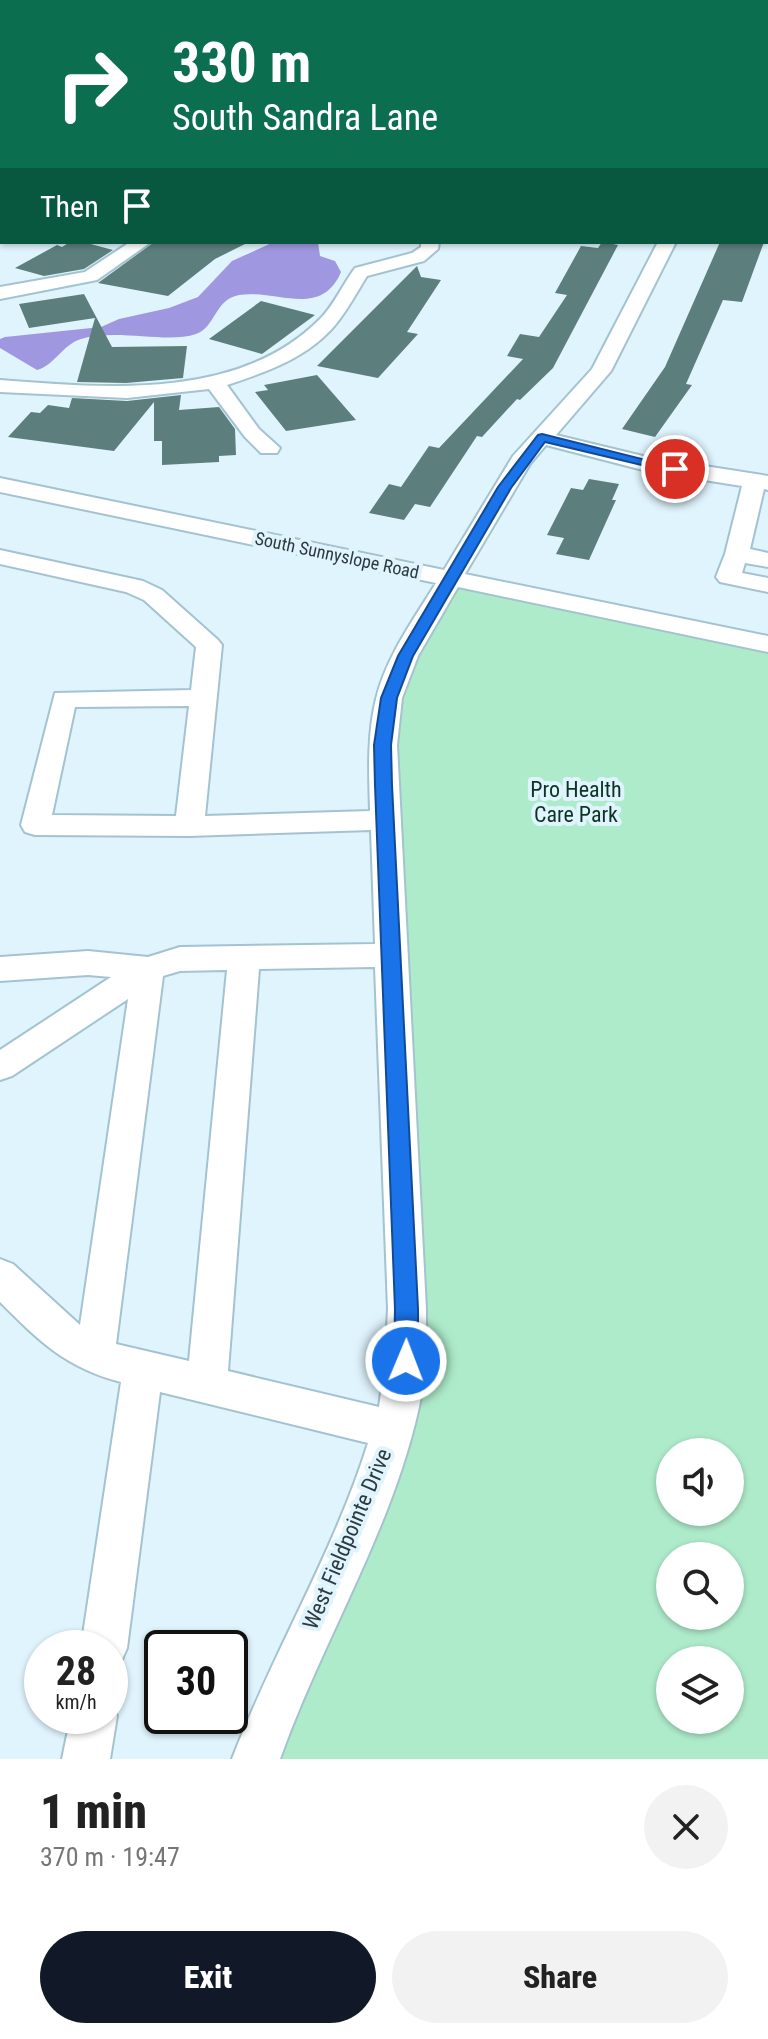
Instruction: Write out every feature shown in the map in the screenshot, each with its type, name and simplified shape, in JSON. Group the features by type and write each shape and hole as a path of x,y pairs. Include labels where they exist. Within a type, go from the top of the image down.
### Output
{"street":[{"path":"0,293 80,280 109,266 139,244"},
{"path":"0,386 62,392 127,393 214,381 262,365 298,347 328,321 361,272 418,257 429,249 430,244"},
{"name":"West Fieldpointe Drive","path":"256,1759 271,1713 381,1471 393,1430 406,1361 407,1309 383,745 389,698 405,656 505,487 542,438 601,371 666,244"},
{"path":"214,381 252,433 269,448"},
{"path":"542,438 647,464 761,483 728,577 768,585"},
{"name":"South Sunnyslope Road","path":"0,485 768,644"},
{"path":"737,554 768,560"},
{"path":"0,557 134,586 153,595 209,645 189,826"},
{"path":"203,698 64,699 35,825 189,826 385,820"},
{"path":"0,1067 148,969 180,959 391,955"},
{"path":"207,1385 244,957"},
{"path":"0,969 88,963 148,969"},
{"path":"95,1357 148,969"},
{"path":"0,1276 55,1331 95,1357 393,1430"},
{"path":"107,1630 143,1369"},
{"path":"86,1759 91,1734"}],"green space":[{"name":"Pro Health Care Park","path":"453,579 768,644 768,1759 257,1759 397,1415 389,698"}],"shaded area":[{"path":"270,244 318,244 320,256 335,261 341,272 322,295 297,299 239,295 225,302 208,326 196,334 184,337 110,335 81,339 37,370 0,348 0,339 5,337 101,327 119,319 169,308 198,297 232,261"}],"building":[{"path":"67,244 90,244 113,250 84,269 44,276 15,268 57,245 62,247"},
{"path":"151,244 245,244 215,259 168,296 98,283"},
{"path":"601,244 618,245 553,368 520,400 517,399 482,437 477,436 430,507 415,504 404,520 369,513 389,484 401,487 429,446 439,448 523,359 507,356 520,334 539,337 567,295 555,293 581,246 598,248"},
{"path":"719,244 763,244 742,302 723,300 686,384 692,385 655,437 622,429 665,367"},
{"path":"417,266 421,277 441,280 407,332 418,334 378,378 317,366"},
{"path":"84,294 112,347 187,346 183,378 126,383 77,382 95,318 29,328 19,304"},
{"path":"261,301 315,315 262,354 209,339"},
{"path":"317,375 356,420 286,431 255,392 268,390 264,385"},
{"path":"181,395 179,410 219,407 235,429 236,455 219,456 219,462 162,465 162,441 154,441 154,402 114,451 8,437 31,412 40,413 48,405 69,408 72,398 127,401"},
{"path":"589,479 619,484 612,500 616,500 589,560 556,554 564,538 547,535 571,488 583,490"}],"route":[{"path":"406,1361 407,1309 383,785 383,745 389,698 405,656 453,579 481,526 521,461 542,438 675,469"}]}
